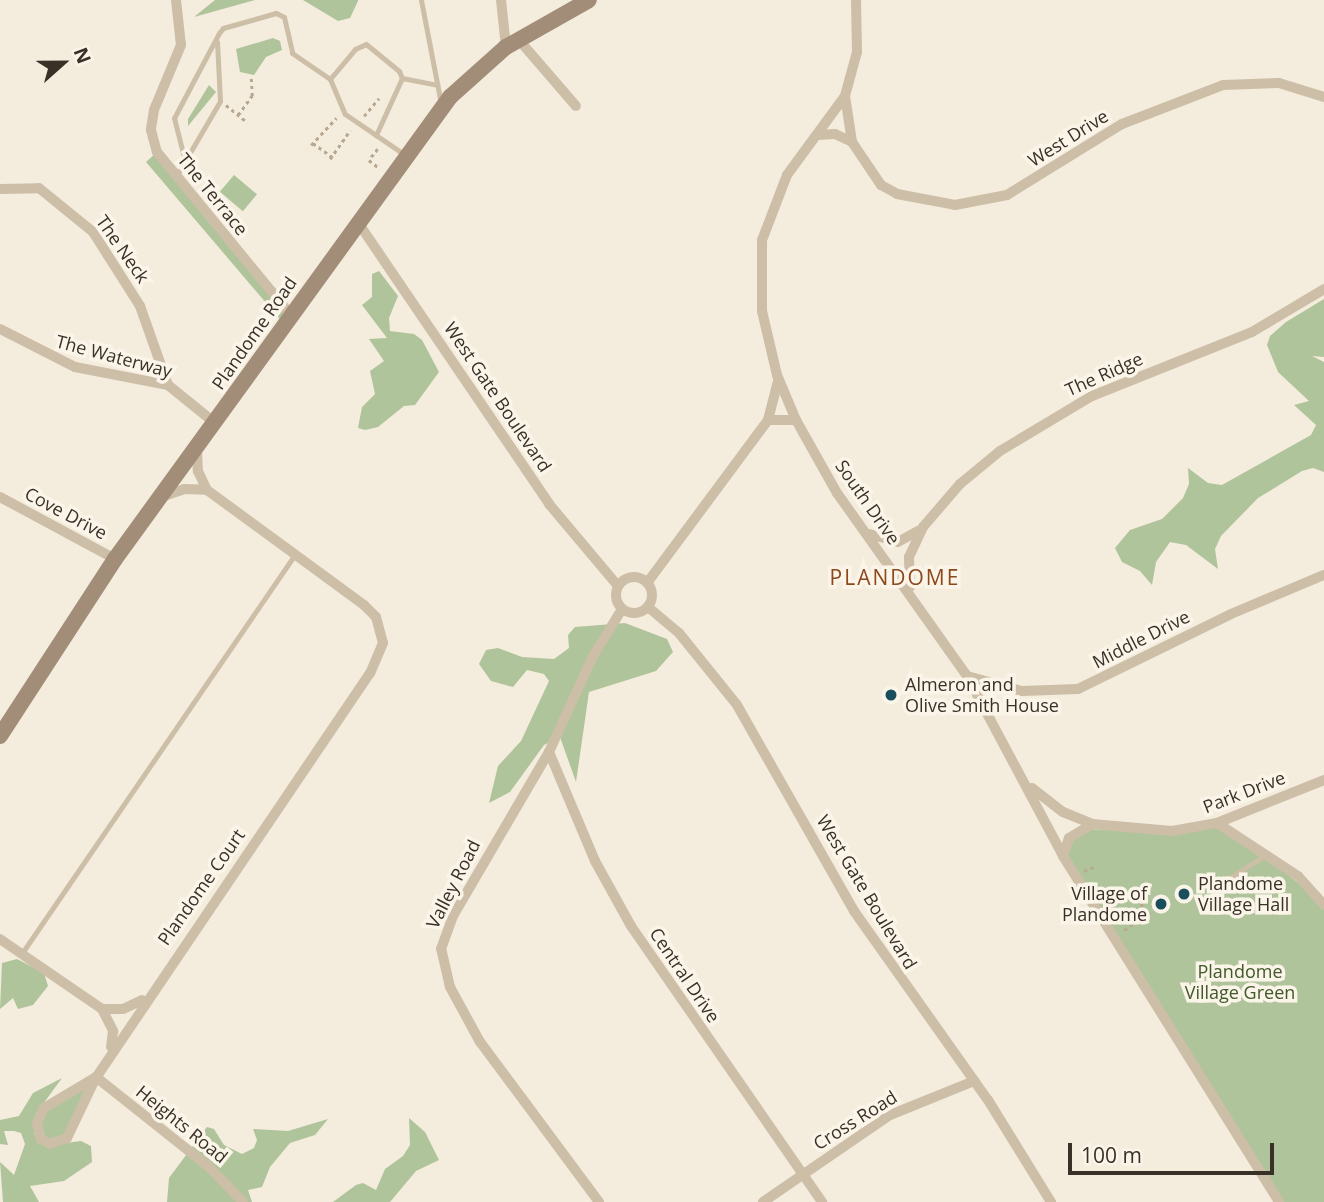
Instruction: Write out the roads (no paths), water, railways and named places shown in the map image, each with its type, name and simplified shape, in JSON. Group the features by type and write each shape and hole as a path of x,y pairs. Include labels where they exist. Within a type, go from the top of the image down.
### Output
{"main road":[{"name":"Plandome Road","path":"0,736 115,559 163,496 357,221 442,108 468,77 513,43 589,0"}],"street":[{"name":"The Terrace","path":"176,0 181,45 154,110 151,130 157,152 290,314"},
{"path":"502,0 513,43 576,106"},
{"name":"South Drive","path":"856,0 857,52 845,96 787,175 762,240 762,311 777,375 796,420 867,533 911,592 967,676 1063,856 1279,1202"},
{"name":"West Drive","path":"845,96 852,142 881,185 932,204 955,205 1007,195 1122,124 1223,85 1275,83 1324,97"},
{"path":"817,135 835,134 852,142"},
{"name":"The Neck","path":"0,189 39,188 93,232 140,306 168,385"},
{"name":"West Gate Boulevard","path":"357,221 542,494 618,586"},
{"name":"The Ridge","path":"911,592 909,557 923,527 960,484 1024,434 1092,396 1260,328 1324,289"},
{"name":"The Waterway","path":"0,329 75,367 168,385 215,422"},
{"path":"647,583 768,420 778,396 777,375"},
{"path":"768,420 796,420"},
{"path":"163,496 184,489 207,490 198,471 197,448"},
{"name":"Plandome Court","path":"96,1077 44,1108 37,1124 41,1139 50,1144 67,1138 96,1077 145,997 379,659 380,628 364,605 207,490"},
{"name":"Cove Drive","path":"0,497 115,559"},
{"name":"The Ridge","path":"867,533 898,542 923,527"},
{"name":"Middle Drive","path":"967,676 1022,691 1078,689 1231,614 1324,575"},
{"path":"633,577 647,583 652,596 648,607 632,614 622,609 616,598 618,586 633,577"},
{"name":"West Gate Boulevard","path":"648,607 679,633 737,705 854,911 974,1081 1051,1202"},
{"name":"Valley Road","path":"599,1202 474,1033 450,987 441,950 453,916 549,751 592,658 622,609"},
{"name":"Central Drive","path":"549,751 595,861 631,926 822,1202"},
{"name":"Park Drive","path":"1028,786 1063,812 1092,824 1152,831 1217,823 1324,780"},
{"path":"1217,823 1267,853 1298,876 1324,905"},
{"path":"1063,856 1069,838 1092,824"},
{"path":"0,939 102,1009 113,1031 111,1050"},
{"path":"102,1009 123,1009 145,997"},
{"name":"Heights Road","path":"96,1077 208,1166 243,1202"},
{"name":"Cross Road","path":"763,1202 890,1115 974,1081"}],"lane":[{"path":"421,0 442,108"},
{"path":"185,161 174,118 223,28 279,13 284,17 292,53 330,79 342,110 405,155"},
{"path":"176,178 220,101 217,38"},
{"path":"330,79 355,49 366,44 402,78 437,85"},
{"path":"376,135 402,78"},
{"path":"21,954 295,555"},
{"path":"1217,886 1267,853"}],"place":[{"name":"Almeron and Olive Smith House","path":"891,695"},
{"name":"Plandome Village Hall","path":"1184,894"},
{"name":"Village of Plandome","path":"1161,904"}],"district":[{"name":"PLANDOME","path":"895,577"}],"park label":[{"name":"Plandome Village Green","path":"1240,982"}]}
